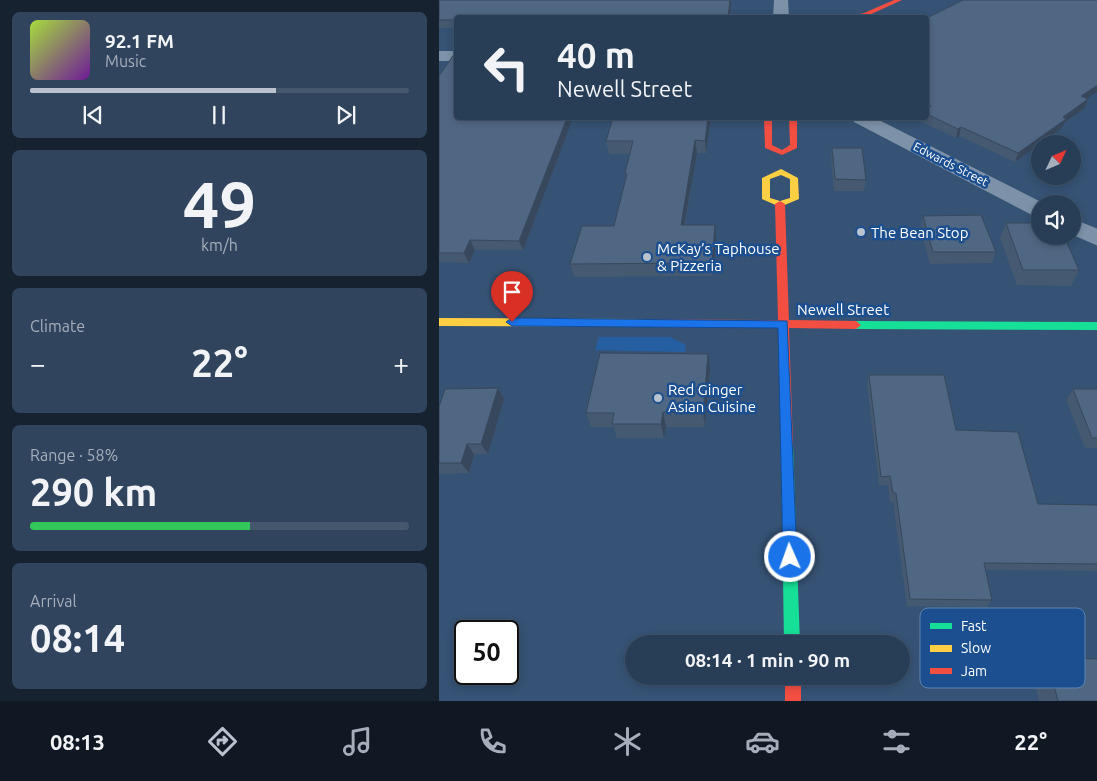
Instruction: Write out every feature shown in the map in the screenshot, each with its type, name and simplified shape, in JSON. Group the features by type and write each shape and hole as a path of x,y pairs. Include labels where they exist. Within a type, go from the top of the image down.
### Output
{"main road":[{"path":"867,15 899,0"},
{"path":"768,120 768,146 782,153"},
{"path":"782,153 794,146 793,120"},
{"path":"781,172 782,153"},
{"path":"781,172 794,178 795,199 780,204 766,199 766,178 781,172"},
{"path":"780,204 792,635"},
{"name":"Newell Street","path":"439,322 1097,326"},
{"path":"793,685 793,701"}],"street":[{"path":"781,0 781,15"},
{"path":"439,56 454,56"},
{"name":"Edwards Street","path":"865,120 1031,205"},
{"path":"1081,230 1097,238"}],"shaded area":[{"path":"599,337 670,337 686,345 685,352 595,350"}],"building":[{"path":"439,0 730,0 728,15 454,15 454,20 439,20"},
{"path":"963,0 1098,0 1098,85 1081,96 1088,99 1063,117 1066,119 1043,135 1031,135 1031,144 1018,153 961,127 958,129 929,115 929,108 931,106 929,105 929,17"},
{"path":"454,54 454,120 566,120 519,241 470,240 464,253 439,253 439,76"},
{"path":"612,120 708,120 705,141 695,140 681,225 715,225 712,263 570,264 582,226 614,226 633,141 606,141"},
{"path":"832,148 862,148 866,180 835,179"},
{"path":"981,215 996,252 933,252 923,216"},
{"path":"1006,223 1031,223 1031,245 1068,245 1079,270 1023,270"},
{"path":"600,353 708,354 703,413 663,412 661,424 612,424 614,413 586,413"},
{"path":"869,375 944,375 956,430 1018,432 1038,504 1098,505 1098,564 984,563 992,600 910,599 896,493 893,493 890,476 881,477"},
{"path":"498,388 481,444 467,444 461,463 439,463 439,407 445,389"},
{"path":"1073,389 1098,389 1098,438 1092,438"},
{"path":"1085,659 1098,659 1098,701 1058,701 1055,688 1085,688"}],"traffic: fast":[{"path":"856,325 1098,326"},
{"path":"787,445 792,635"}],"traffic: slow":[{"path":"781,172 794,178 795,199 780,204 766,199 766,178 781,172"},
{"path":"439,322 643,323"}],"traffic: jam":[{"path":"865,15 899,0"},
{"path":"768,120 768,146 782,153"},
{"path":"782,153 794,146 793,120"},
{"path":"780,204 787,445"},
{"path":"643,323 856,325"},
{"path":"793,685 793,701"}],"place":[{"name":"The Bean Stop","path":"861,232"},
{"name":"McKay’s Taphouse & Pizzeria","path":"647,257"},
{"name":"Red Ginger Asian Cuisine","path":"658,398"}],"route":[{"path":"512,322 783,324 790,557"}]}
